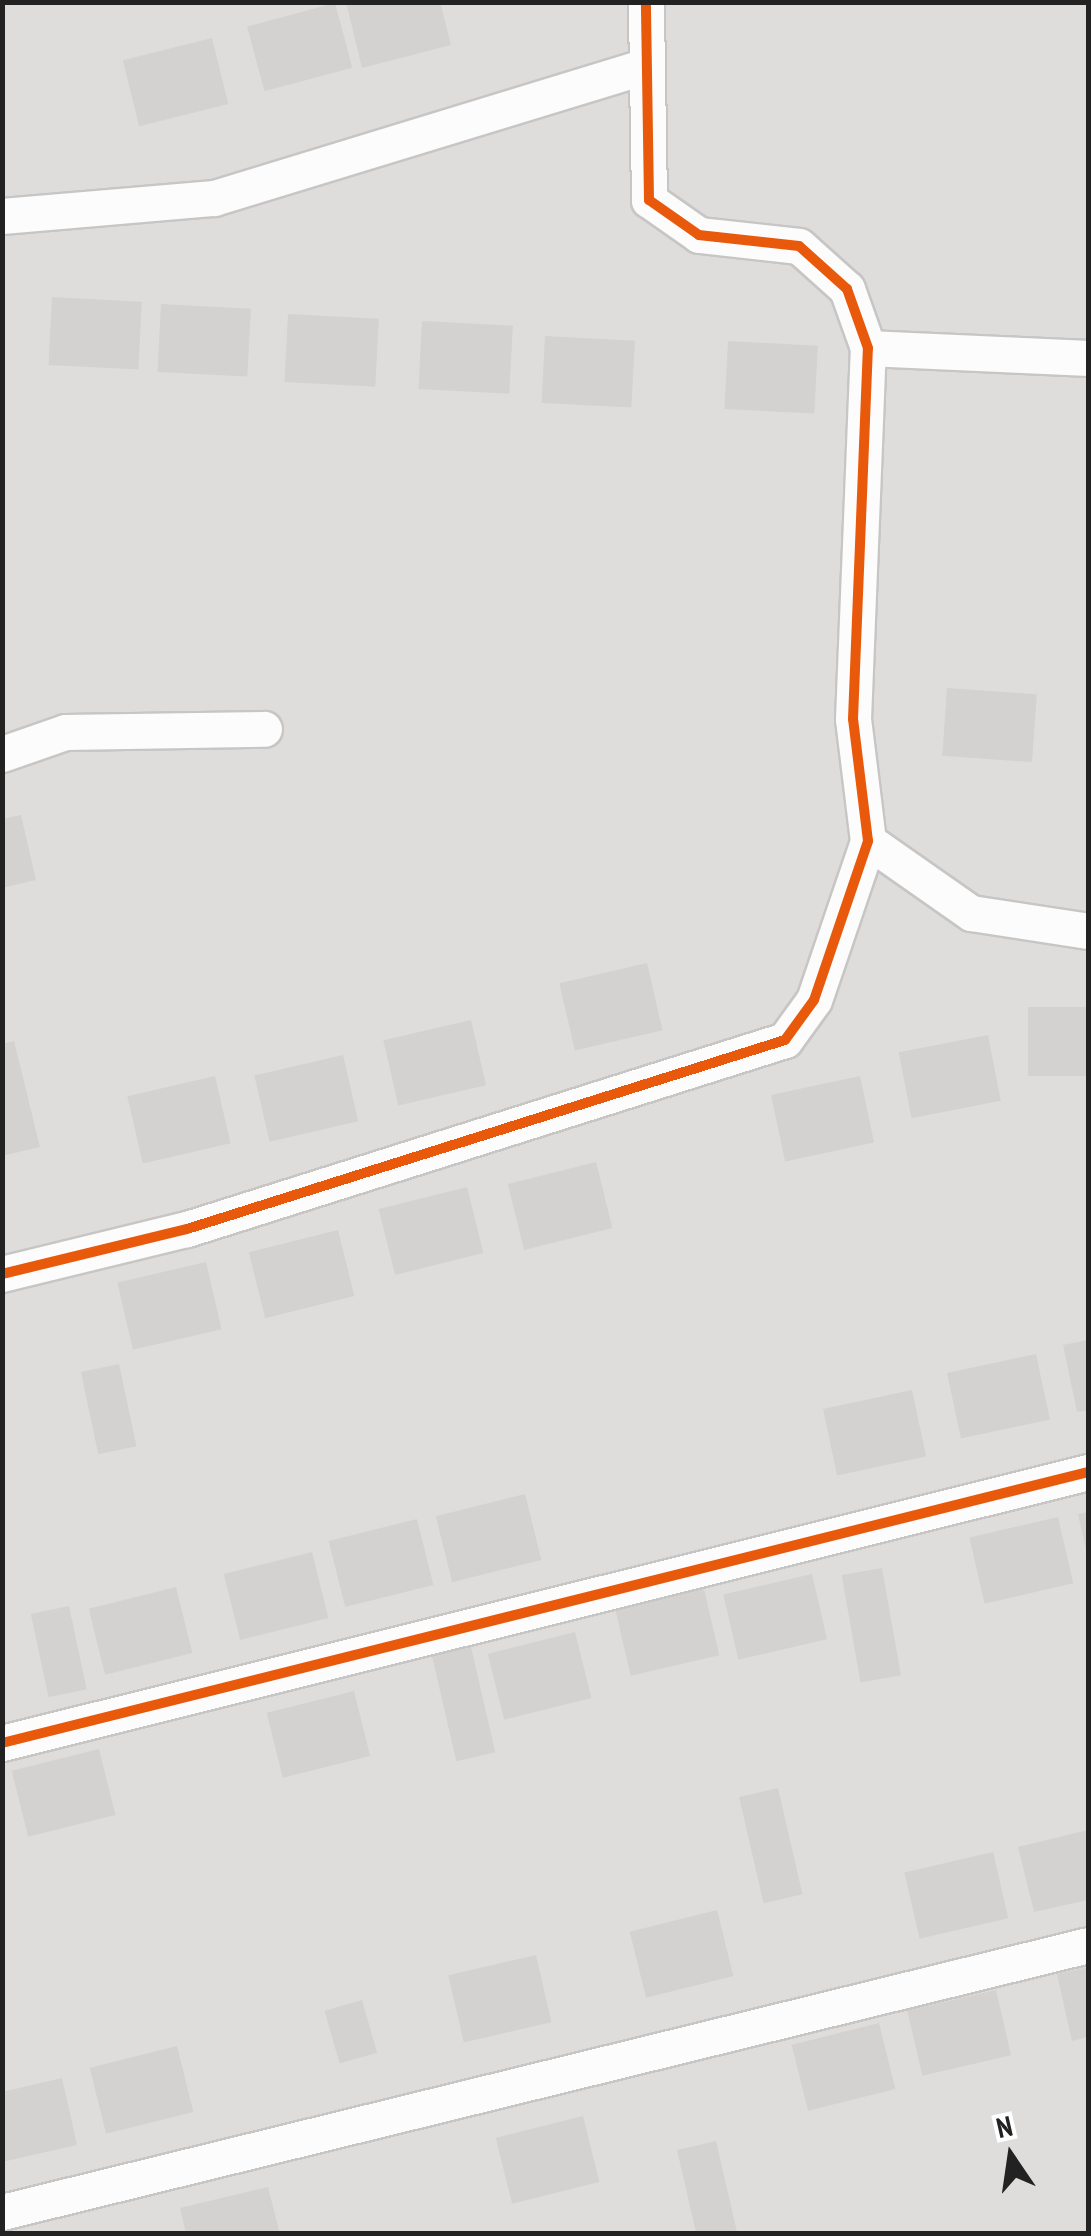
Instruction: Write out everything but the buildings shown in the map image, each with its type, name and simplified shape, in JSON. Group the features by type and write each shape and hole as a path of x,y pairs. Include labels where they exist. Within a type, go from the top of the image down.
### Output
{"street":[{"path":"2,1274 187,1229 785,1040 814,1000 868,841 853,719 868,348 846,289 799,246 699,235 649,200 646,2"},
{"path":"2,216 214,198 646,66"},
{"path":"868,348 1088,358"},
{"path":"2,754 65,732 264,729"},
{"path":"868,841 971,914 1088,931"},
{"path":"2,1744 1088,1472"},
{"path":"2,2212 1088,1946"}],"shaded area":[{"path":"3,3 1088,3 1088,2234 3,2234"}],"cycle path":[{"path":"2,1274 187,1229 785,1040 814,1000 868,841 853,719 868,348 847,289 799,246 699,235 649,200 646,2"},
{"path":"2,1743 1088,1472"}]}
